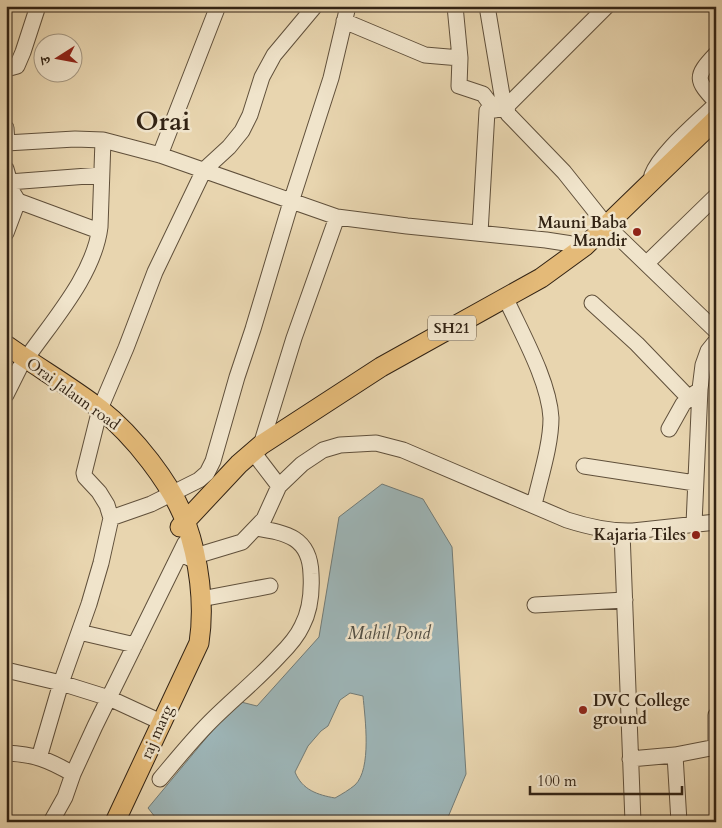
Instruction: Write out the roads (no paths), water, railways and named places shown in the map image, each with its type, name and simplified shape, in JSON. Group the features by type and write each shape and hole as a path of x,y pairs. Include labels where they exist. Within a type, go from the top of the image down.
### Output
{"main road":[{"name":"SH21","path":"187,541 239,464 257,448 381,367 541,278 585,246 716,119"},
{"name":"Orai Jalaun road","path":"6,345 18,361 98,413 169,495 187,541"},
{"path":"187,541 200,599 201,626 198,642"},
{"path":"187,541 195,600 198,642"},
{"name":"raj marg","path":"115,822 198,642"}],"street":[{"path":"6,69 17,66 38,6"},
{"path":"160,155 218,6"},
{"path":"39,758 101,563 110,518 107,504 99,492 84,478 98,413 126,348 155,272 204,170 229,147 242,131 250,115 262,77 274,55 315,6"},
{"path":"110,518 169,495 199,480 207,473 213,461 234,385 254,330 291,202 331,78 348,6"},
{"path":"455,6 460,58 459,86 483,94 504,107 512,119 564,172 606,226 716,330"},
{"path":"487,6 504,107"},
{"path":"480,233 487,111 504,107 607,6"},
{"path":"344,21 424,55 460,58"},
{"path":"652,181 655,166 716,103 704,89 700,81 700,75 705,65 716,54"},
{"path":"652,181 666,176 716,130"},
{"path":"7,138 103,140 160,155 242,182 291,202 337,217 585,246"},
{"path":"6,395 18,361 69,298 92,260 99,231 103,140"},
{"path":"99,231 18,201 7,176 101,175"},
{"path":"647,263 716,196"},
{"path":"6,233 18,201"},
{"path":"279,486 257,448 337,217"},
{"path":"506,299 544,384 550,406 549,437 534,505"},
{"path":"592,303 694,394 694,524"},
{"path":"669,430 694,394 708,351 716,341"},
{"path":"51,822 65,797 73,774 109,698 187,541 242,542 264,519 279,486 302,464 323,450 340,445 376,443 404,450 567,520 590,528 622,532 716,523"},
{"path":"584,466 695,483"},
{"path":"160,779 186,747 209,723 259,678 292,641 303,625 312,588 311,567 304,550 297,540 285,533 257,528"},
{"path":"622,532 633,822"},
{"path":"200,599 270,586"},
{"path":"535,605 624,600"},
{"path":"79,632 135,645"},
{"path":"6,670 109,698 161,722"},
{"path":"630,760 675,755 716,747 716,719"},
{"path":"6,753 22,753 50,761 73,774"},
{"path":"675,755 679,822"}],"water":[{"name":"Mahil Pond","path":"382,484 423,499 452,547 466,774 446,822 159,822 148,808 237,701 257,706 319,637 339,517","holes":["350,693 363,696 366,756 360,777 355,785 335,798 311,791 302,783 295,772 308,746 328,726 340,700"]}],"place":[{"name":"Mauni Baba Mandir","path":"637,232"},
{"name":"Kajaria Tiles","path":"696,535"},
{"name":"DVC College ground","path":"583,710"}],"district":[{"name":"Orai","path":"163,121"}]}
